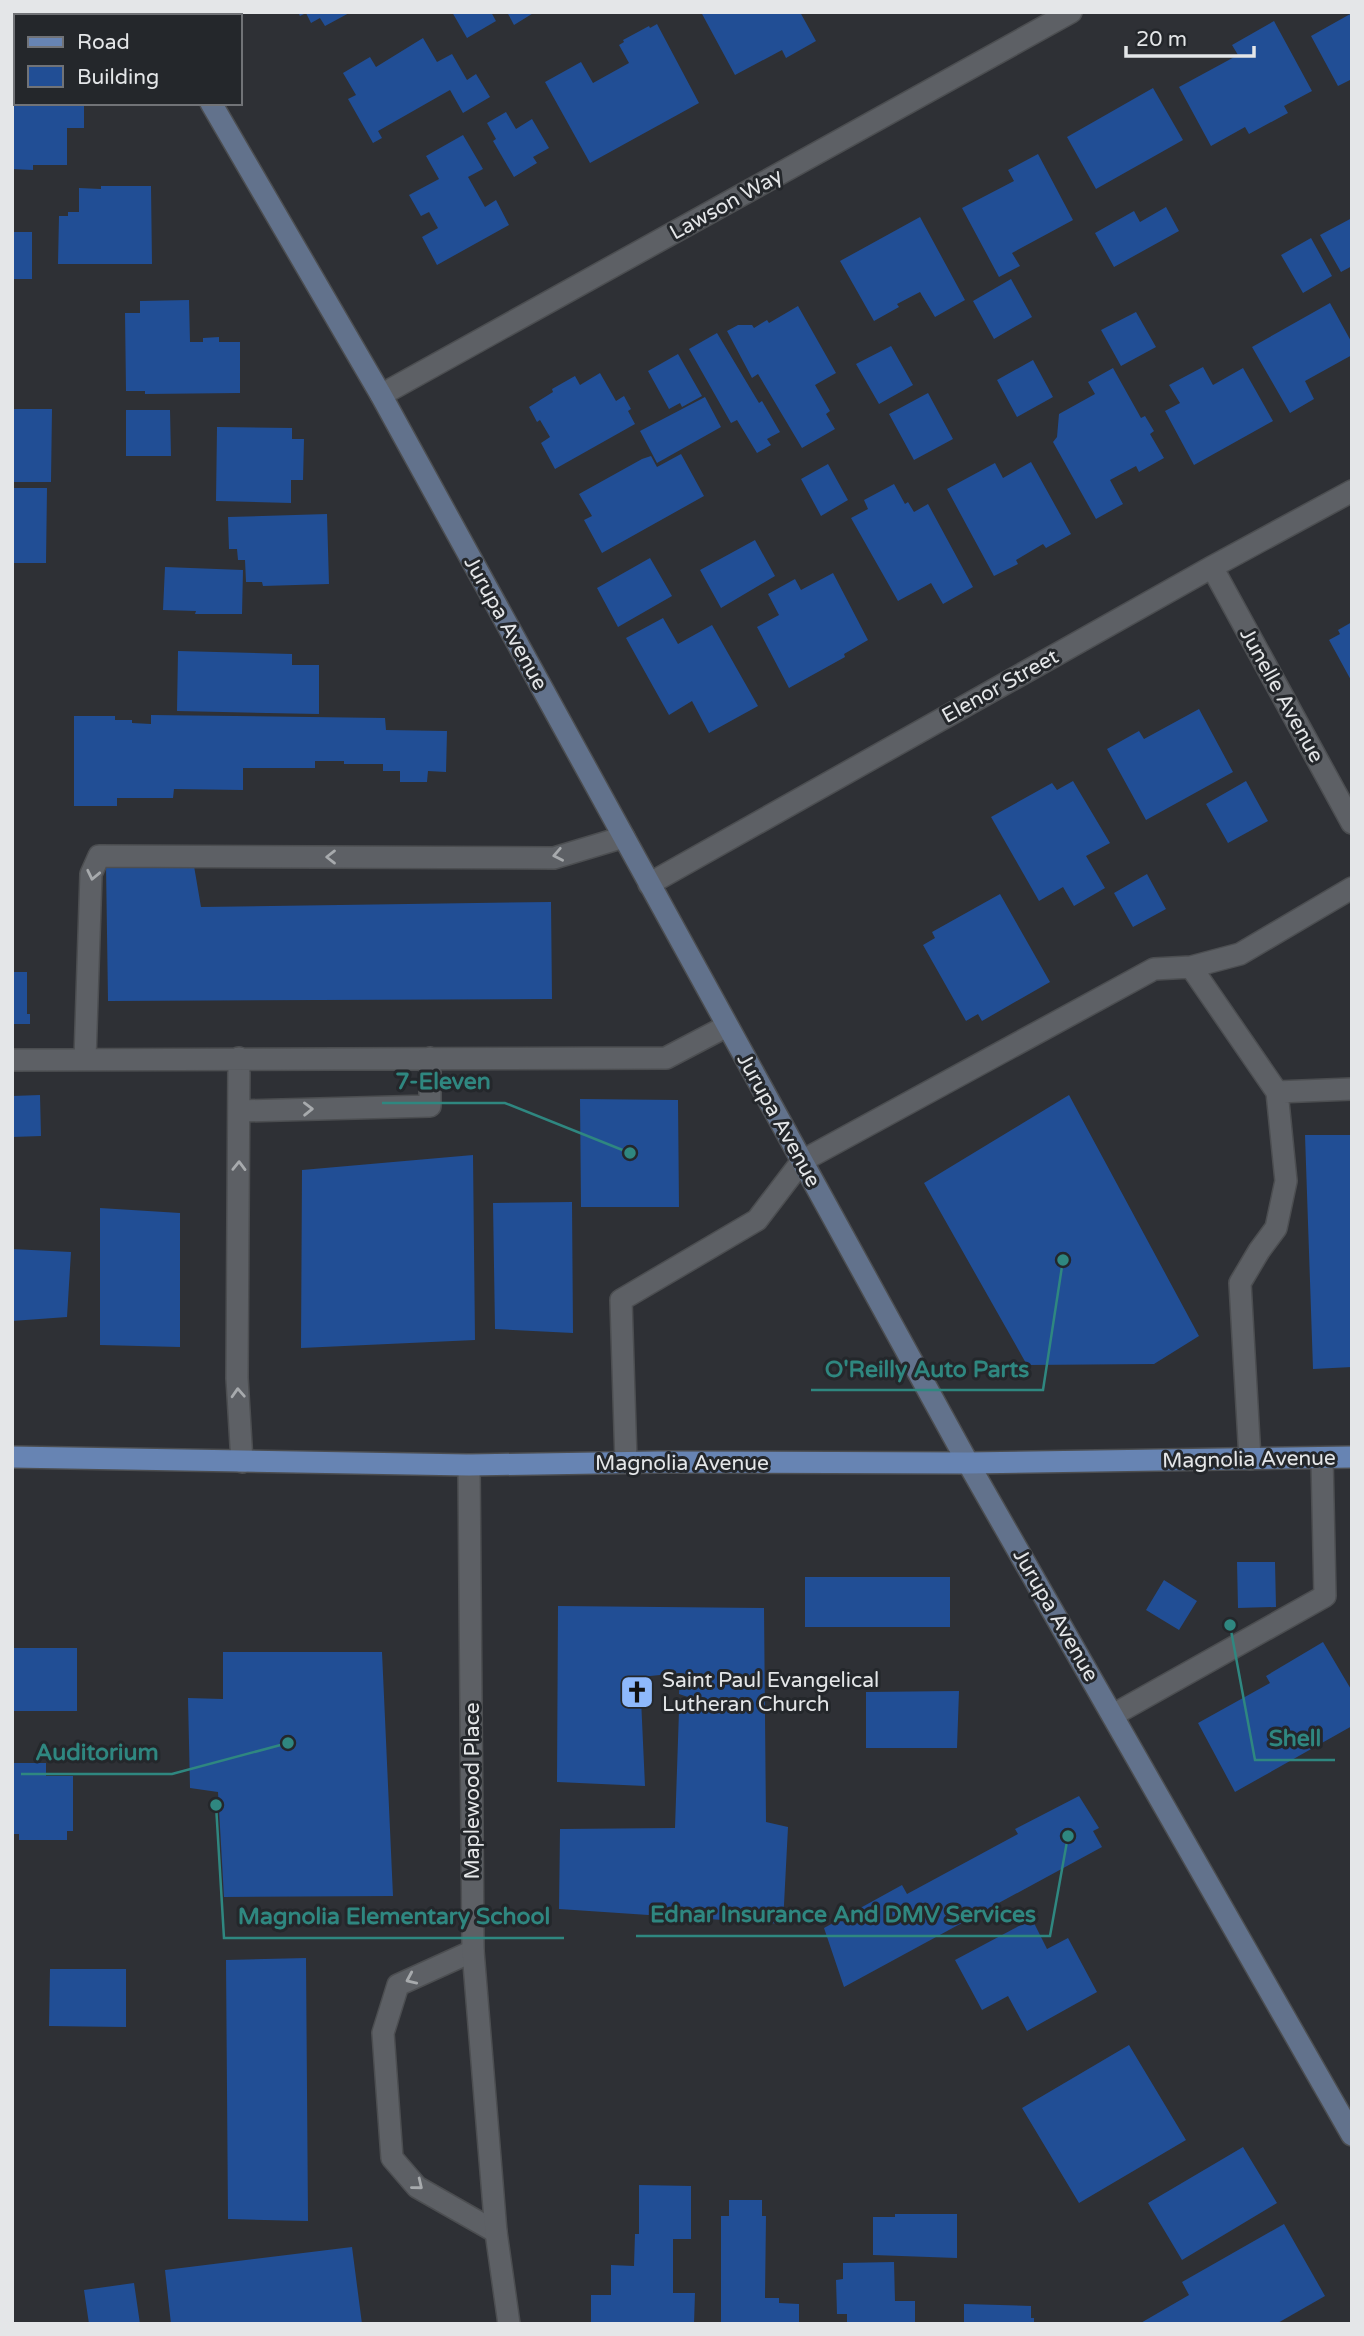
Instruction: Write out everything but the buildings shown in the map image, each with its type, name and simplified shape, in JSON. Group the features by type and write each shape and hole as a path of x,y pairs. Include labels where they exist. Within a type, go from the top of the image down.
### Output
{"main road":[{"name":"Jurupa Avenue","path":"212,105 381,396 968,1463 1352,2135"},
{"name":"Magnolia Avenue","path":"12,1457 469,1465 626,1462 968,1463 1352,1457"}],"street":[{"name":"Lawson Way","path":"381,396 1071,12"},
{"name":"Elenor Street","path":"649,884 1352,491"},
{"name":"Junelle Avenue","path":"1212,567 1352,823"},
{"path":"85,1059 91,874 99,856 554,858 624,837"},
{"path":"626,1462 621,1300 757,1220 802,1161 1154,968 1191,967 1240,954 1352,888"},
{"path":"1191,967 1277,1092 1286,1181 1276,1228 1258,1251 1240,1283 1250,1459"},
{"path":"12,1060 666,1058 727,1026"},
{"path":"239,1058 237,1378 242,1462"},
{"path":"240,1111 430,1106 430,1058"},
{"path":"1277,1092 1352,1089"},
{"path":"1113,1715 1325,1596 1322,1458"},
{"name":"Maplewood Place","path":"469,1465 473,1951 496,2232 509,2324"},
{"path":"473,1951 398,1985 383,2033 392,2158 417,2187 496,2232"}],"place":[{"name":"7-Eleven","path":"630,1153"},
{"name":"O'Reilly Auto Parts","path":"1063,1260"},
{"name":"Shell","path":"1230,1625"},
{"name":"Saint Paul Evangelical Lutheran Church","path":"637,1692"},
{"name":"Auditorium","path":"288,1743"},
{"name":"Magnolia Elementary School","path":"216,1805"},
{"name":"Ednar Insurance And DMV Services","path":"1068,1836"}]}
